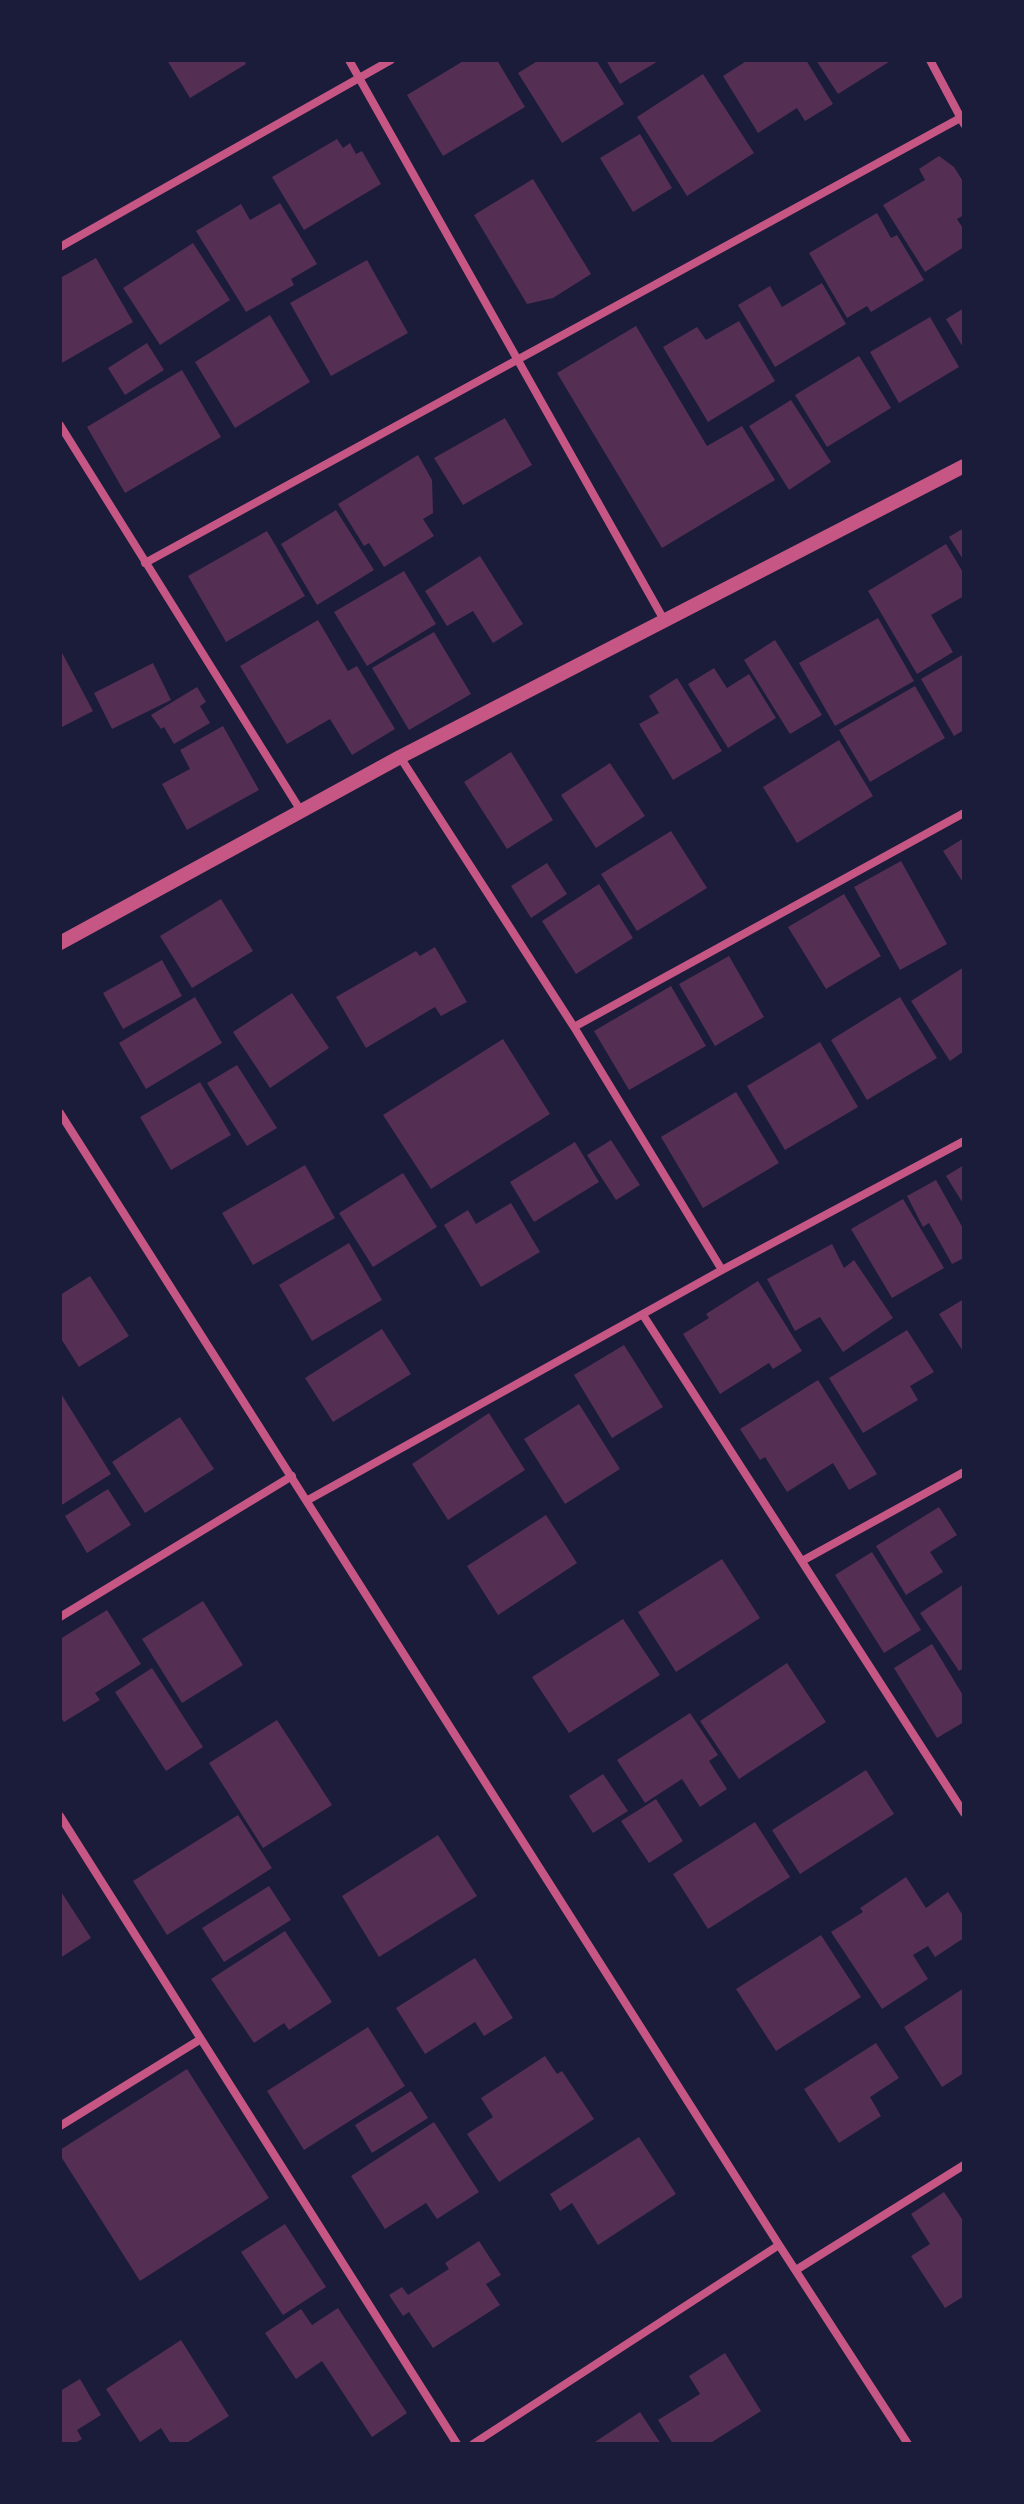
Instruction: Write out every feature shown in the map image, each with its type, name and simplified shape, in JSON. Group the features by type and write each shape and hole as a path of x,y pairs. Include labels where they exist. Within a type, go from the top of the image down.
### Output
{"street":[{"path":"349,60 664,620"},
{"path":"60,247 391,60"},
{"path":"145,563 963,119 930,60"},
{"path":"60,425 301,811"},
{"path":"60,943 400,757 964,466"},
{"path":"400,757 574,1027 722,1270"},
{"path":"574,1027 964,813"},
{"path":"60,1113 908,2444"},
{"path":"308,1500 722,1270 964,1141"},
{"path":"643,1315 964,1812"},
{"path":"802,1561 964,1472"},
{"path":"60,1617 292,1476"},
{"path":"60,1816 457,2444"},
{"path":"60,2126 201,2039"},
{"path":"796,2270 964,2165"},
{"path":"473,2444 779,2245"}],"building":[{"path":"167,60 244,60 246,64 190,98"},
{"path":"465,60 497,60 525,107 443,156 407,95"},
{"path":"539,60 596,60 624,104 562,143 518,73"},
{"path":"606,60 660,60 620,84"},
{"path":"748,60 806,60 833,104 805,121 797,108 758,133 723,76"},
{"path":"816,60 892,60 838,94"},
{"path":"703,74 754,153 687,196 637,117"},
{"path":"640,134 672,188 633,212 600,158"},
{"path":"337,139 343,148 350,143 356,154 362,151 381,184 304,230 272,177"},
{"path":"939,156 954,167 964,183 964,215 957,219 964,230 964,247 925,272 883,205 925,180 919,169"},
{"path":"533,179 591,274 553,298 527,304 474,215"},
{"path":"280,203 317,264 291,279 294,285 246,312 196,231 241,204 250,220"},
{"path":"877,213 891,238 897,235 924,280 871,312 867,306 847,318 809,253"},
{"path":"193,243 230,300 160,345 123,288"},
{"path":"96,258 133,322 60,364 60,278"},
{"path":"367,260 408,333 331,376 290,303"},
{"path":"822,283 846,324 775,367 738,305 770,286 782,307"},
{"path":"964,308 964,349 946,319"},
{"path":"270,315 310,382 235,428 195,362"},
{"path":"930,317 959,367 899,403 870,352"},
{"path":"739,321 775,381 708,422 663,347 697,327 706,340"},
{"path":"636,326 707,446 742,426 775,480 662,548 557,373"},
{"path":"147,343 164,370 125,395 108,368"},
{"path":"859,356 891,408 827,447 795,395"},
{"path":"182,370 221,437 125,493 87,427"},
{"path":"791,400 831,462 789,490 749,426"},
{"path":"505,418 532,465 463,505 434,458"},
{"path":"418,455 432,480 433,513 423,519 434,536 384,567 369,543 364,546 338,504"},
{"path":"336,510 374,570 317,605 281,544"},
{"path":"964,528 964,561 949,537"},
{"path":"267,531 305,596 226,642 188,576"},
{"path":"946,544 964,574 964,596 931,615 953,652 917,674 868,591"},
{"path":"480,556 523,624 493,643 473,611 447,626 425,591"},
{"path":"404,571 436,624 367,666 334,612"},
{"path":"878,618 914,681 835,726 799,663"},
{"path":"318,620 348,671 357,666 395,729 352,755 330,719 287,744 240,666"},
{"path":"434,632 471,694 409,730 372,668"},
{"path":"775,640 822,715 790,734 744,660"},
{"path":"60,649 93,711 60,728"},
{"path":"964,654 964,730 954,736 921,679"},
{"path":"153,663 171,700 112,729 94,693"},
{"path":"714,668 727,688 749,674 776,718 728,748 688,684"},
{"path":"677,678 722,751 673,780 639,724 659,713 649,696"},
{"path":"915,686 945,738 870,782 839,730"},
{"path":"197,687 206,702 200,706 210,723 174,744 164,727 161,729 151,715"},
{"path":"223,726 259,790 187,830 162,784 190,769 180,750"},
{"path":"839,740 873,796 797,843 763,787"},
{"path":"511,752 553,820 507,849 464,782"},
{"path":"610,763 645,816 596,848 561,795"},
{"path":"671,831 707,888 637,931 601,874"},
{"path":"964,838 964,884 943,851"},
{"path":"901,861 947,944 900,970 854,887"},
{"path":"547,863 567,894 531,918 511,886"},
{"path":"599,884 633,938 576,974 542,921"},
{"path":"844,894 881,956 826,989 788,927"},
{"path":"221,899 253,951 192,988 160,936"},
{"path":"435,947 467,1002 441,1016 435,1007 366,1048 336,997 416,951 420,956"},
{"path":"729,956 764,1017 715,1046 679,984"},
{"path":"162,960 182,996 123,1029 103,993"},
{"path":"964,967 964,1051 950,1061 911,1001"},
{"path":"671,986 706,1046 629,1090 594,1031"},
{"path":"292,993 329,1048 270,1088 233,1032"},
{"path":"195,997 222,1043 146,1089 119,1043"},
{"path":"900,997 937,1058 867,1100 831,1040"},
{"path":"503,1039 550,1114 431,1189 383,1115"},
{"path":"820,1042 858,1107 785,1150 747,1086"},
{"path":"237,1065 277,1128 247,1146 207,1083"},
{"path":"200,1082 231,1135 171,1170 140,1117"},
{"path":"736,1092 779,1163 703,1208 661,1137"},
{"path":"611,1140 640,1185 616,1200 587,1155"},
{"path":"575,1142 599,1182 534,1222 510,1182"},
{"path":"305,1165 335,1218 253,1265 222,1213"},
{"path":"964,1165 964,1205 946,1176"},
{"path":"403,1173 437,1227 373,1267 339,1213"},
{"path":"936,1180 964,1230 964,1258 952,1264 929,1223 923,1227 907,1196"},
{"path":"903,1199 944,1268 892,1298 851,1229"},
{"path":"511,1203 540,1252 481,1287 444,1225 468,1210 476,1224"},
{"path":"349,1243 382,1300 312,1341 279,1285"},
{"path":"832,1244 844,1268 854,1260 893,1318 843,1352 820,1317 795,1331 767,1279"},
{"path":"90,1276 129,1336 79,1367 60,1337 60,1295"},
{"path":"758,1281 802,1351 773,1369 769,1363 720,1394 683,1334 709,1318 706,1314"},
{"path":"964,1299 964,1353 939,1314"},
{"path":"382,1329 411,1374 333,1422 305,1378"},
{"path":"907,1330 934,1372 910,1386 918,1400 863,1433 829,1378"},
{"path":"624,1345 663,1407 612,1438 574,1375"},
{"path":"818,1380 877,1474 849,1490 833,1463 787,1492 765,1457 760,1460 740,1429"},
{"path":"60,1392 111,1474 60,1506"},
{"path":"579,1404 620,1469 565,1504 524,1439"},
{"path":"489,1413 525,1470 448,1520 412,1464"},
{"path":"180,1417 214,1469 145,1513 112,1462"},
{"path":"108,1489 131,1525 87,1553 65,1516"},
{"path":"939,1507 957,1535 930,1552 943,1572 906,1595 876,1546"},
{"path":"546,1515 577,1563 498,1615 467,1566"},
{"path":"872,1552 921,1630 884,1653 835,1575"},
{"path":"722,1559 760,1618 676,1672 638,1612"},
{"path":"964,1584 964,1668 959,1671 920,1613"},
{"path":"203,1601 243,1665 182,1703 142,1639"},
{"path":"107,1610 141,1664 95,1693 100,1700 64,1722 60,1716 60,1639"},
{"path":"623,1619 660,1675 569,1733 532,1677"},
{"path":"932,1644 964,1697 964,1722 937,1738 894,1668"},
{"path":"787,1663 826,1722 739,1779 700,1721"},
{"path":"152,1668 203,1747 166,1771 115,1692"},
{"path":"690,1713 718,1755 709,1761 727,1789 700,1807 682,1779 645,1803 617,1760"},
{"path":"277,1720 332,1805 263,1848 209,1763"},
{"path":"866,1770 894,1814 800,1874 772,1830"},
{"path":"603,1774 628,1811 593,1833 569,1796"},
{"path":"656,1799 683,1841 649,1863 621,1821"},
{"path":"238,1815 272,1868 167,1935 133,1881"},
{"path":"755,1822 790,1877 708,1929 673,1874"},
{"path":"438,1835 477,1896 379,1957 342,1896"},
{"path":"906,1877 926,1908 948,1892 964,1917 964,1938 935,1957 928,1946 913,1955 928,1979 882,2009 831,1932 863,1912 860,1908"},
{"path":"269,1886 291,1920 224,1962 202,1928"},
{"path":"60,1890 91,1938 60,1958"},
{"path":"285,1931 332,2002 289,2030 284,2023 254,2043 211,1979"},
{"path":"821,1935 861,1997 776,2051 736,1989"},
{"path":"475,1958 513,2018 484,2036 475,2022 425,2054 396,2008"},
{"path":"964,1988 964,2073 942,2087 904,2027"},
{"path":"368,2027 405,2086 304,2150 267,2091"},
{"path":"876,2043 899,2078 870,2097 881,2116 839,2143 804,2089"},
{"path":"545,2056 557,2074 562,2071 594,2119 499,2182 467,2134 493,2117 481,2098"},
{"path":"187,2069 269,2198 140,2281 60,2155 60,2150"},
{"path":"411,2091 428,2118 372,2153 355,2125"},
{"path":"434,2122 479,2192 437,2219 426,2203 385,2229 351,2176"},
{"path":"639,2137 676,2194 598,2245 572,2203 560,2211 550,2194"},
{"path":"944,2192 964,2222 964,2296 945,2308 911,2256 930,2244 911,2214"},
{"path":"285,2224 326,2287 283,2315 241,2252"},
{"path":"479,2241 501,2275 486,2284 500,2305 433,2348 409,2312 403,2316 389,2295 402,2287 408,2295 449,2269 445,2263"},
{"path":"338,2308 407,2413 372,2437 322,2361 296,2379 265,2333 301,2309 312,2325"},
{"path":"181,2340 229,2416 185,2444 171,2444 161,2428 140,2442 106,2389"},
{"path":"725,2353 761,2411 709,2444 673,2444 658,2420 700,2394 689,2376"},
{"path":"80,2379 101,2415 77,2430 82,2439 73,2444 60,2444 60,2391"},
{"path":"640,2412 661,2444 592,2444"}]}
